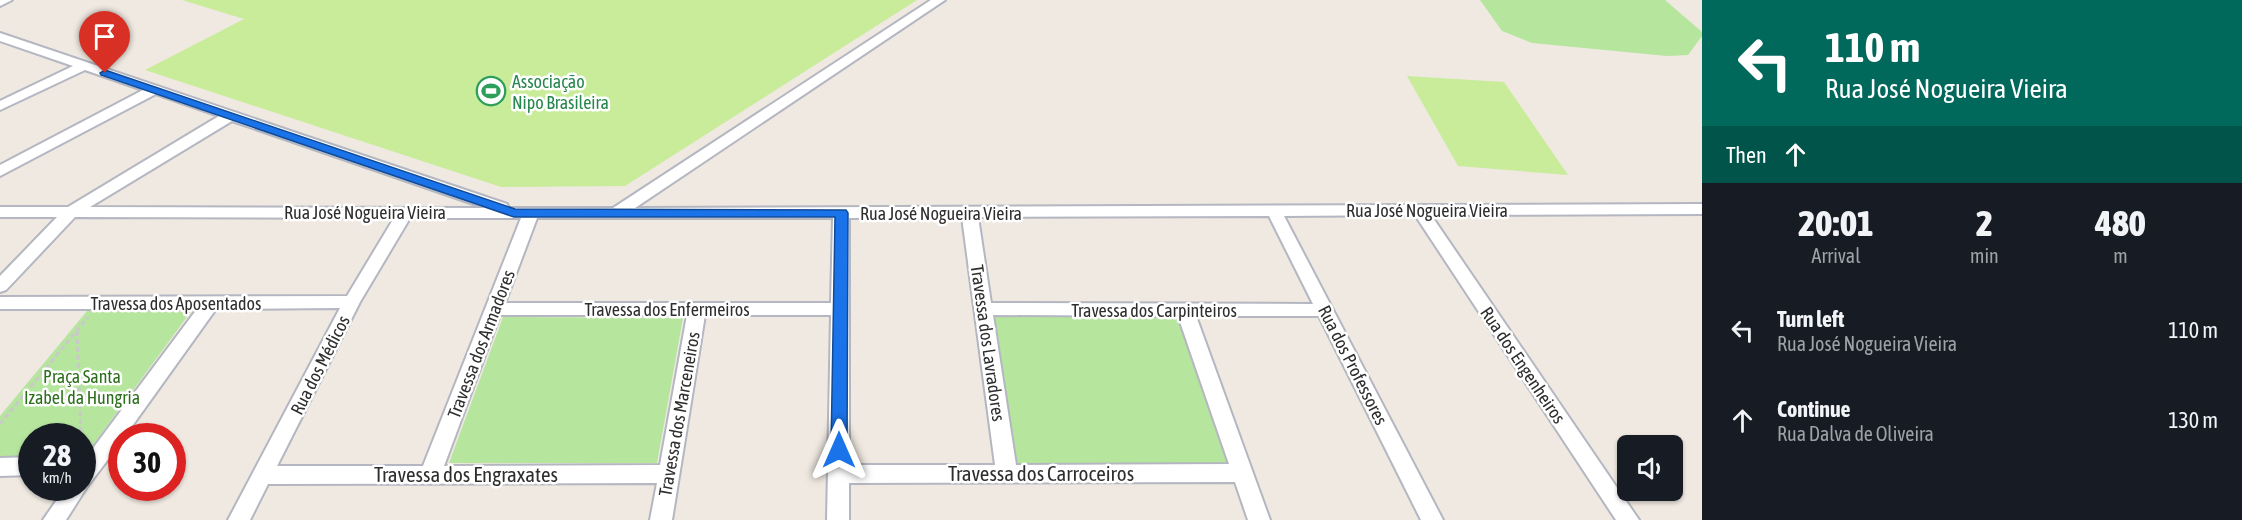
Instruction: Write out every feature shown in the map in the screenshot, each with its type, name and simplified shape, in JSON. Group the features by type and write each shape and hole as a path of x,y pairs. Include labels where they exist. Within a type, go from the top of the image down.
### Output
{"street":[{"path":"0,3 6,0"},
{"path":"615,213 939,0"},
{"path":"0,37 523,213"},
{"path":"0,51 17,43"},
{"path":"0,106 84,66"},
{"path":"0,171 154,90"},
{"path":"0,286 71,212 230,116"},
{"name":"Rua José Nogueira Vieira","path":"0,212 841,213 1702,209"},
{"name":"Rua dos Engenheiros","path":"1419,210 1628,520"},
{"name":"Rua dos Professores","path":"1274,211 1432,520"},
{"name":"Travessa dos Lavradores","path":"969,212 1006,474"},
{"name":"Rua dos Médicos","path":"239,520 352,302 405,213"},
{"name":"Travessa dos Armadores","path":"430,474 494,309 523,213"},
{"path":"838,520 841,213"},
{"name":"Travessa dos Aposentados","path":"0,303 352,302"},
{"path":"96,458 210,304"},
{"name":"Travessa dos Enfermeiros","path":"494,309 840,309"},
{"name":"Travessa dos Marceneiros","path":"661,520 697,309"},
{"name":"Travessa dos Carpinteiros","path":"983,309 1325,310"},
{"path":"1185,310 1259,520"},
{"path":"0,467 18,466"},
{"name":"Travessa dos Carroceiros","path":"839,474 1243,473"},
{"name":"Travessa dos Engraxates","path":"263,475 669,474"},
{"path":"54,520 68,501"}],"path":[{"path":"0,424 89,316"},
{"path":"76,331 80,423"}],"green space":[{"name":"Associação Nipo Brasileira","path":"182,0 917,0 625,186 501,187 145,70 244,19"},
{"path":"1480,0 1665,0 1702,32 1702,36 1688,55 1667,56 1532,43 1502,31"},
{"path":"1407,76 1504,82 1568,175 1458,166"},
{"name":"Praça Santa Izabel da Hungria","path":"192,310 96,441 96,423 18,423 18,457 0,457 0,416 87,311"},
{"path":"503,317 683,318 657,463 449,463"},
{"path":"995,317 1177,317 1227,463 1017,464"}],"place":[{"name":"Associação Nipo Brasileira","path":"491,91"}],"route":[{"path":"105,73 514,213 841,213 839,450"}]}
